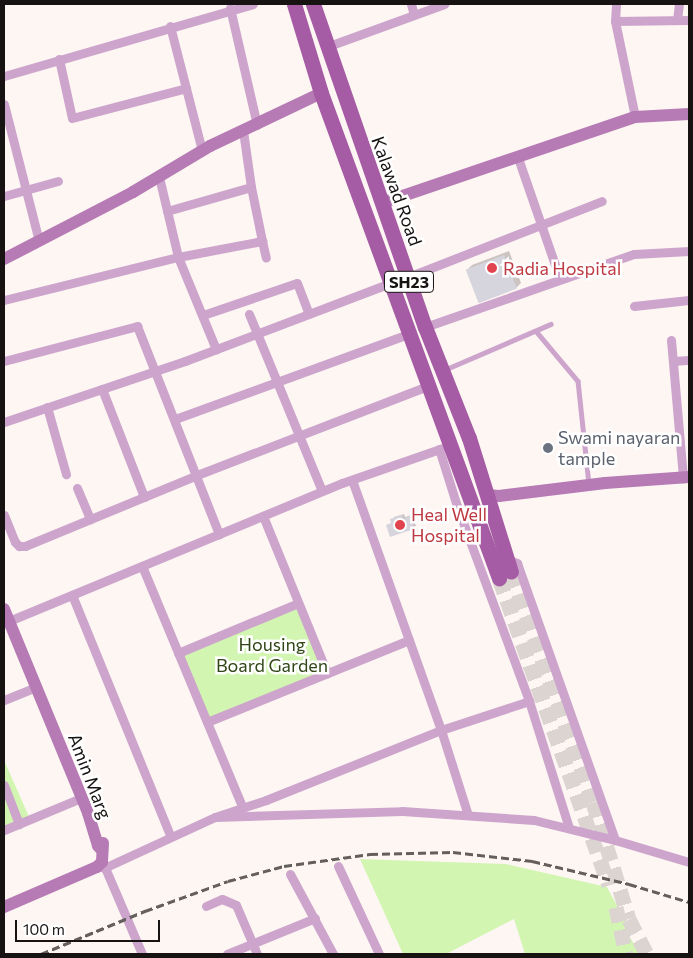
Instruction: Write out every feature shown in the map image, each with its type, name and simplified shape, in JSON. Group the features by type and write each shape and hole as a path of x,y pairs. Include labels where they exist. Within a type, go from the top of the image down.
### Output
{"main road":[{"name":"SH23","path":"294,4 320,93 409,334 430,385 445,447 506,570"},
{"name":"Kalawad Road","path":"313,4 326,47 425,327 443,370 488,495 506,570"}],"street":[{"path":"4,76 230,8 253,4"},
{"path":"411,4 414,14"},
{"path":"326,47 444,4"},
{"path":"616,4 615,21 635,117"},
{"path":"677,20 679,4"},
{"path":"230,8 257,125"},
{"path":"615,21 689,20"},
{"path":"170,26 202,151"},
{"path":"59,59 72,118 186,88"},
{"path":"4,259 159,177 202,151 320,93"},
{"path":"4,104 39,241"},
{"path":"382,203 635,117 689,114"},
{"path":"243,131 251,187 266,258"},
{"path":"518,158 543,224 560,279"},
{"path":"159,177 178,257 216,349"},
{"path":"4,196 58,181"},
{"path":"167,211 251,187"},
{"path":"408,277 602,201"},
{"path":"4,300 178,257 262,241"},
{"path":"425,327 634,254 689,251"},
{"path":"203,315 297,283 309,314"},
{"path":"4,422 155,371 390,283"},
{"path":"634,306 689,300"},
{"path":"249,314 322,491"},
{"path":"4,361 137,326 219,534"},
{"path":"175,419 409,334"},
{"path":"488,495 500,496 589,485 686,477 670,340"},
{"path":"672,361 689,360"},
{"path":"4,515 20,546 25,546 196,475 430,385"},
{"path":"102,389 144,497"},
{"path":"47,407 66,474"},
{"path":"678,421 689,420"},
{"path":"7,622 322,491 445,447 457,506 529,701 570,828"},
{"path":"352,480 441,730 468,815"},
{"path":"77,488 90,520"},
{"path":"262,516 327,673"},
{"path":"506,570 517,563 615,840"},
{"path":"142,566 242,806"},
{"path":"72,595 171,837"},
{"path":"178,653 298,603"},
{"name":"Amin Marg","path":"4,609 7,622 88,812 93,816 104,844 103,860"},
{"path":"207,722 409,640"},
{"path":"4,700 36,687"},
{"path":"4,907 97,867 103,860 171,837 214,817 242,806 266,800 441,730 529,701"},
{"path":"4,785 19,824"},
{"path":"4,830 82,798"},
{"path":"214,817 402,811 534,820 615,840 689,862"},
{"path":"103,860 142,954"},
{"path":"338,866 379,954"},
{"path":"290,874 333,954"},
{"path":"206,906 225,899 236,905 257,954"},
{"path":"228,954 315,918"}],"lane":[{"path":"443,370 551,324"},
{"path":"536,331 578,381 589,485"}],"green space":[{"name":"Housing Board Garden","path":"298,603 328,673 208,724 178,654"},
{"path":"4,760 30,819 4,830"},
{"path":"360,859 506,864 607,887 628,926 628,934 640,954 525,954 514,919 446,954 403,954"}],"building":[{"path":"504,255 517,289 479,303 466,270"},
{"path":"402,515 403,519 410,516 414,529 390,537 386,525 391,523 390,519"}],"tunnel":[{"path":"511,572 593,802 629,919 647,954"},
{"path":"499,578 609,885"},
{"path":"616,907 626,954"}],"railway":[{"path":"41,954 145,911 228,881 284,866 370,854 453,852 532,861 629,884 689,902"}],"place":[{"name":"Radia Hospital","path":"492,268"},
{"name":"Swami nayaran tample","path":"548,448"},
{"name":"Heal Well Hospital","path":"400,525"}]}
